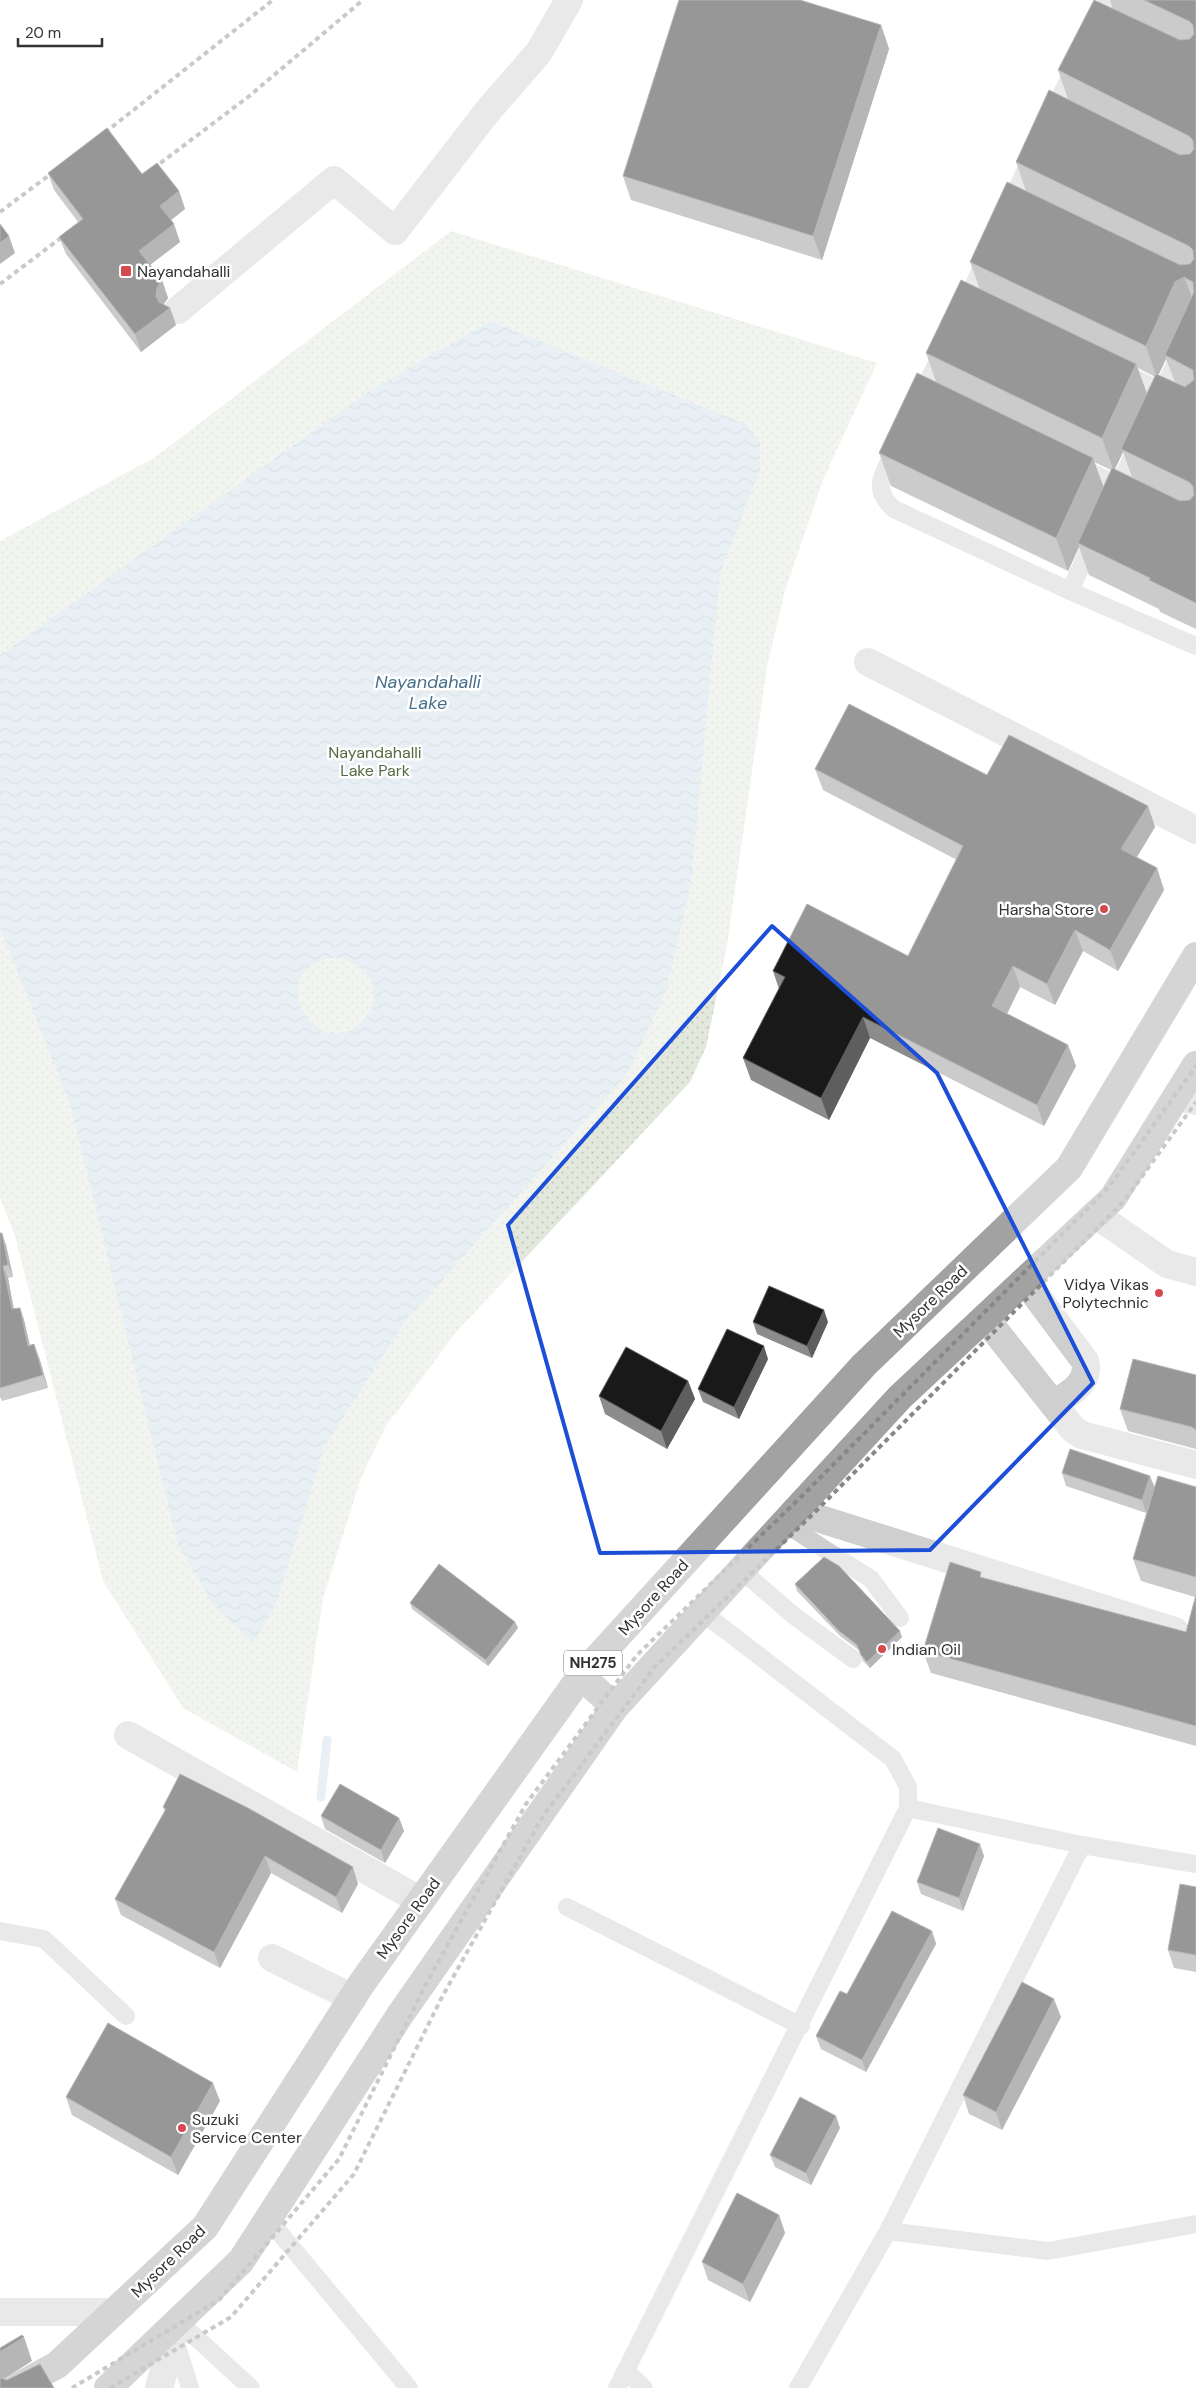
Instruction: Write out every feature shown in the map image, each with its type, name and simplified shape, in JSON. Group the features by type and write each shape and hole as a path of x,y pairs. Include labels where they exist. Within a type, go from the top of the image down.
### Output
{"highway":[{"name":"Mysore Road","path":"15,2388 57,2365 205,2227 352,1998 581,1676 864,1365 1069,1168 1196,956"},
{"path":"108,2388 176,2329 241,2261 400,2015 615,1706 900,1397 1113,1198 1186,1099 1196,1064"},
{"path":"581,1676 615,1706"}],"street":[{"path":"178,310 334,180 395,231 488,112 539,52 569,0"},
{"path":"868,662 1196,830"},
{"path":"1096,1215 1166,1264 1196,1272"},
{"path":"1025,1281 1085,1361 1087,1369 1082,1382 1053,1404"},
{"path":"985,1318 1053,1404 1074,1429 1082,1435 1196,1465"},
{"path":"789,1517 1176,1632"},
{"path":"128,1735 421,1901"},
{"path":"272,1958 352,1998"},
{"path":"0,2312 114,2312"},
{"path":"159,2388 176,2329"}],"lane":[{"path":"1001,226 1055,106 1101,18 1108,0"},
{"path":"1101,18 1118,26"},
{"path":"1055,106 1072,115"},
{"path":"1013,199 1030,207"},
{"path":"911,416 993,244"},
{"path":"968,299 986,307"},
{"path":"1070,591 1196,319"},
{"path":"1110,366 1196,408"},
{"path":"923,391 941,399"},
{"path":"904,432 880,482 881,492 886,502 894,509 1070,591 1196,646"},
{"path":"1065,460 1144,498"},
{"path":"789,1517 871,1579 900,1618"},
{"path":"741,1570 794,1615 853,1659"},
{"path":"617,2388 801,2026 908,1808 908,1787 893,1759 702,1612"},
{"path":"908,1808 1082,1845 1196,1864"},
{"path":"798,2388 888,2231 1082,1845"},
{"path":"567,1907 801,2026"},
{"path":"0,1931 44,1940 126,2016"},
{"path":"268,2219 409,2388"},
{"path":"888,2231 1048,2251 1196,2224"},
{"path":"176,2329 190,2388"},
{"path":"176,2329 251,2388"},
{"path":"626,2371 644,2388"}],"highlighted area":[{"path":"772,926 937,1073 1093,1383 930,1550 600,1553 508,1225"}],"green space":[{"name":"Nayandahalli Lake","path":"451,231 877,363 823,480 785,591 767,667 727,945 706,1047 690,1082 458,1330 386,1426 361,1478 323,1598 297,1772 183,1708 103,1581 15,1236 0,1198 0,541 154,458"}],"water":[{"name":"Nayandahalli Lake","path":"490,321 746,424 760,443 760,469 720,574 691,884 666,991 628,1073 404,1323 325,1446 276,1604 253,1643 213,1604 178,1545 70,1104 0,928 0,655 369,391","holes":["338,957 358,966 371,981 374,999 371,1009 364,1019 346,1032 329,1033 314,1025 303,1011 298,994 301,978 314,964"]}],"building":[{"path":"679,0 800,0 881,25 813,236 623,176"},
{"path":"1094,0 1180,40 1190,39 1194,34 1193,25 1189,21 1144,0 1196,0 1196,603 1078,543 1112,468 1180,501 1190,500 1194,495 1193,486 1189,482 1121,449 1156,374 1185,387 1194,380 1193,370 1165,355 1194,292 1193,282 1184,277 1175,282 1146,346 970,262 1007,182 1180,265 1190,264 1194,259 1193,250 1189,246 1016,162 1049,90 1180,155 1190,154 1194,149 1193,140 1189,136 1058,70"},
{"path":"107,128 142,174 157,163 179,191 160,206 174,224 139,251 162,280 157,288 156,296 159,302 170,308 135,334 59,237 83,219 48,173"},
{"path":"0,224 9,236 0,243"},
{"path":"961,280 1136,364 1102,438 926,353"},
{"path":"917,373 1093,458 1056,538 879,453"},
{"path":"849,704 987,775 1009,735 1148,806 1121,849 1157,868 1110,950 1075,930 1047,984 1013,966 992,1006 1068,1045 1037,1105 863,1017 821,1098 743,1058 785,977 773,971 807,904 908,956 963,846 815,769"},
{"path":"0,1233 2,1233 8,1265 3,1266 12,1309 20,1308 28,1346 34,1344 43,1375 0,1388"},
{"path":"769,1286 824,1310 807,1346 753,1322"},
{"path":"727,1329 764,1346 734,1407 698,1389"},
{"path":"626,1347 688,1381 661,1431 599,1396"},
{"path":"1133,1359 1196,1375 1196,1430 1192,1427 1120,1409"},
{"path":"1070,1449 1150,1476 1142,1500 1062,1473"},
{"path":"1158,1476 1196,1487 1196,1577 1133,1559"},
{"path":"824,1557 839,1566 900,1631 867,1662 861,1655 857,1645 838,1630 795,1584"},
{"path":"950,1562 981,1572 980,1577 1186,1632 1196,1595 1196,1726 923,1651"},
{"path":"439,1564 515,1622 486,1660 410,1603"},
{"path":"180,1774 248,1808 353,1867 336,1897 265,1856 214,1952 115,1899 166,1809 163,1807"},
{"path":"340,1784 399,1818 381,1850 321,1816"},
{"path":"938,1828 980,1844 959,1898 917,1882"},
{"path":"1180,1884 1196,1887 1196,1955 1168,1950"},
{"path":"892,1911 932,1931 862,2060 816,2036 840,1991 847,1994"},
{"path":"1022,1982 1054,1999 996,2112 963,2095"},
{"path":"108,2023 213,2083 171,2157 66,2097"},
{"path":"800,2097 836,2116 806,2173 770,2155"},
{"path":"737,2193 779,2215 743,2284 702,2262"},
{"path":"22,2335 24,2337 0,2352 0,2348"},
{"path":"40,2364 54,2388 0,2388 0,2378 7,2380"}],"waterway":[{"path":"321,1797 327,1740"}],"railway":[{"path":"98,138 273,0"},
{"path":"146,174 248,97 363,0"},
{"path":"0,212 60,167"},
{"path":"0,284 70,231"},
{"path":"72,2388 219,2300 339,2159 426,1984 526,1804 637,1655 803,1495 1109,1187 1196,1066"},
{"path":"110,2388 231,2317 354,2174 442,1997 543,1816 654,1668 818,1509 1125,1200 1196,1102"}],"place":[{"name":"Nayandahalli","path":"126,271"},
{"name":"Harsha Store","path":"1104,909"},
{"name":"Vidya Vikas Polytechnic","path":"1159,1293"},
{"name":"Indian Oil","path":"882,1649"},
{"name":"Suzuki Service Center","path":"182,2128"}],"park label":[{"name":"Nayandahalli Lake Park","path":"375,761"}]}
